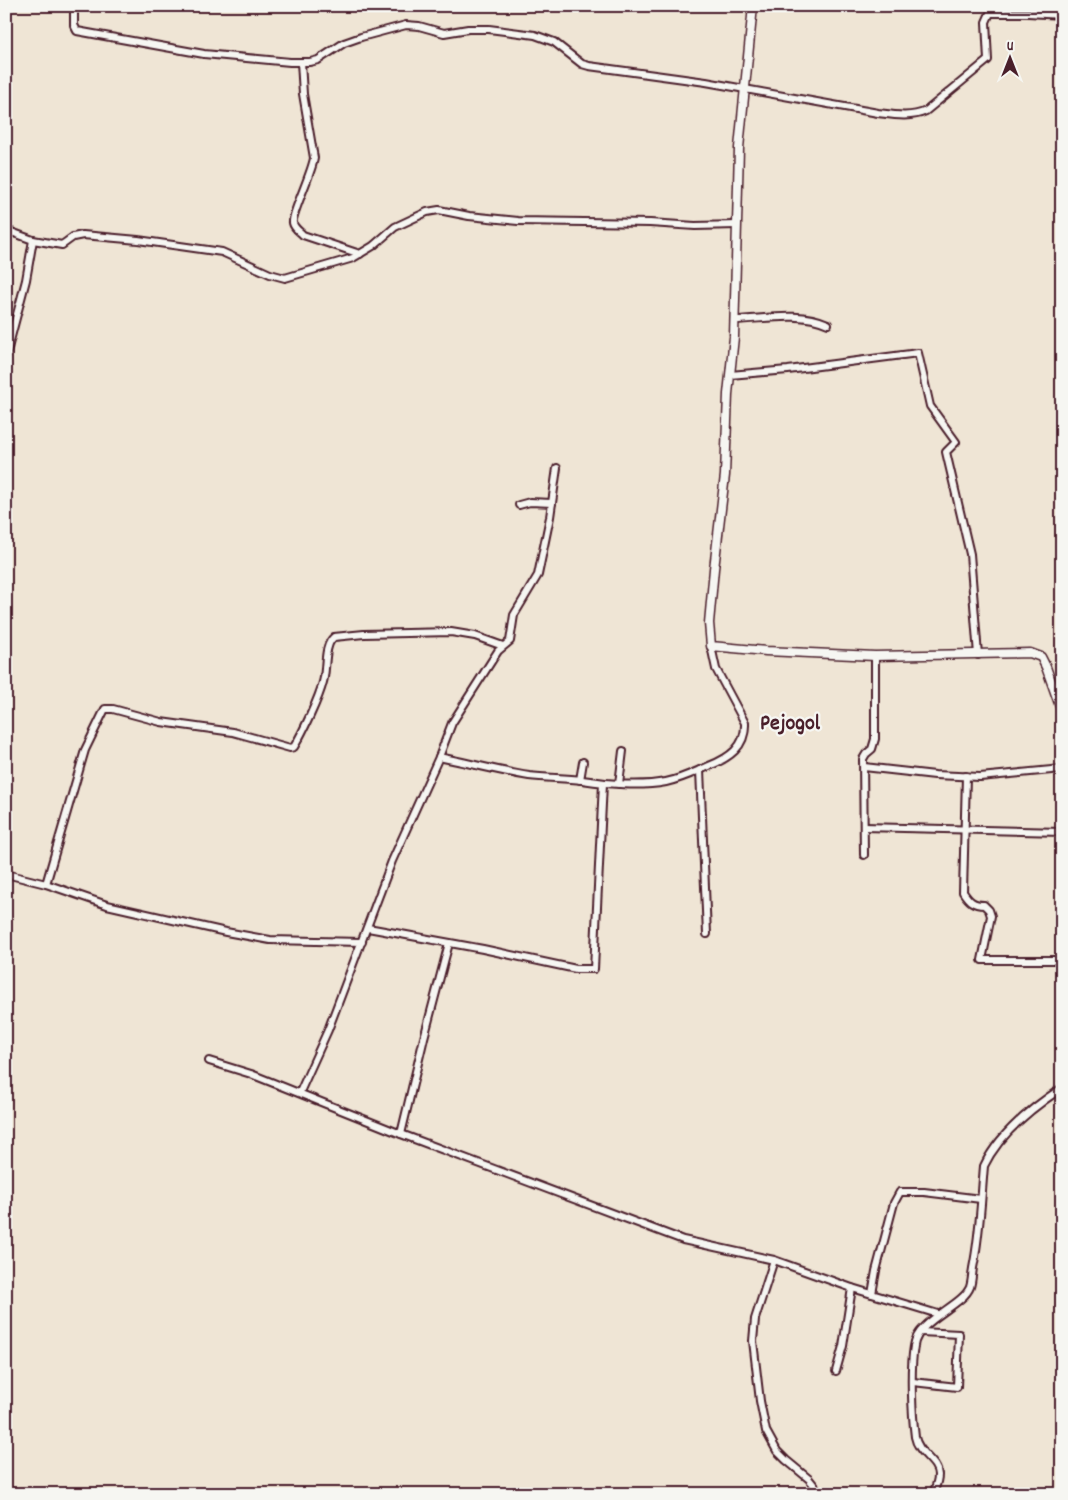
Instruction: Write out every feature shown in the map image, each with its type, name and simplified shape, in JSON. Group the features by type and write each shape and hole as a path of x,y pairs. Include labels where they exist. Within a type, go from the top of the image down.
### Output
{"street":[{"path":"74,6 74,25 77,31 204,54 301,62 318,60 344,44 361,37 406,25 419,26 444,33 468,29 488,29 535,35 554,42 582,64 589,66 744,88 878,113 918,115 926,111 988,60 986,22 990,13 1062,15"},
{"path":"439,757 528,776 619,784 664,782 700,770 731,755 742,742 746,733 745,723 716,669 709,623 725,475 735,320 739,148 753,6"},
{"path":"301,62 314,158 292,221 303,235 360,254"},
{"path":"6,230 33,240 62,245 74,237 87,235 222,252 232,255 257,269 282,278 353,258 373,246 395,227 427,212 439,210 469,216 518,220 737,226"},
{"path":"6,356 26,280 33,240"},
{"path":"735,320 801,317 815,318 828,324"},
{"path":"730,375 788,370 918,353 930,406 956,442 946,452 970,554 978,655"},
{"path":"300,1092 328,1030 392,862 455,718 498,651 511,639 512,620 538,575 557,468"},
{"path":"520,505 530,502 552,503"},
{"path":"46,884 85,750 105,709 114,709 161,722 226,730 290,748 294,746 302,733 323,683 328,645 334,637 364,634 451,632 476,636 503,646"},
{"path":"711,646 875,656 1030,653 1041,657 1060,702 1062,712"},
{"path":"864,855 863,757 872,749 875,740 875,656"},
{"path":"619,784 623,751"},
{"path":"580,780 583,762"},
{"path":"864,767 935,776 989,776 1062,769"},
{"path":"700,770 707,934"},
{"path":"966,776 963,892 969,901 976,905 984,905 989,910 991,916 982,960 1062,960"},
{"path":"368,928 576,969 594,969 603,783"},
{"path":"864,827 1062,832"},
{"path":"6,874 46,884 107,905 270,940 362,942"},
{"path":"401,1134 449,943"},
{"path":"209,1061 300,1092 401,1134 683,1240 774,1260 852,1288 938,1314"},
{"path":"933,1494 938,1473 917,1444 915,1428 913,1382 915,1340 938,1314 958,1300 970,1287 975,1259 984,1166 1000,1140 1043,1100 1062,1088"},
{"path":"872,1294 876,1271 894,1203 900,1192 924,1192 980,1199"},
{"path":"774,1260 755,1320 752,1341 766,1431 777,1451 809,1479 821,1494"},
{"path":"836,1371 843,1346 852,1288"},
{"path":"913,1382 957,1387 959,1334 921,1332"}],"district":[{"name":"Pejogol","path":"790,724"}]}
